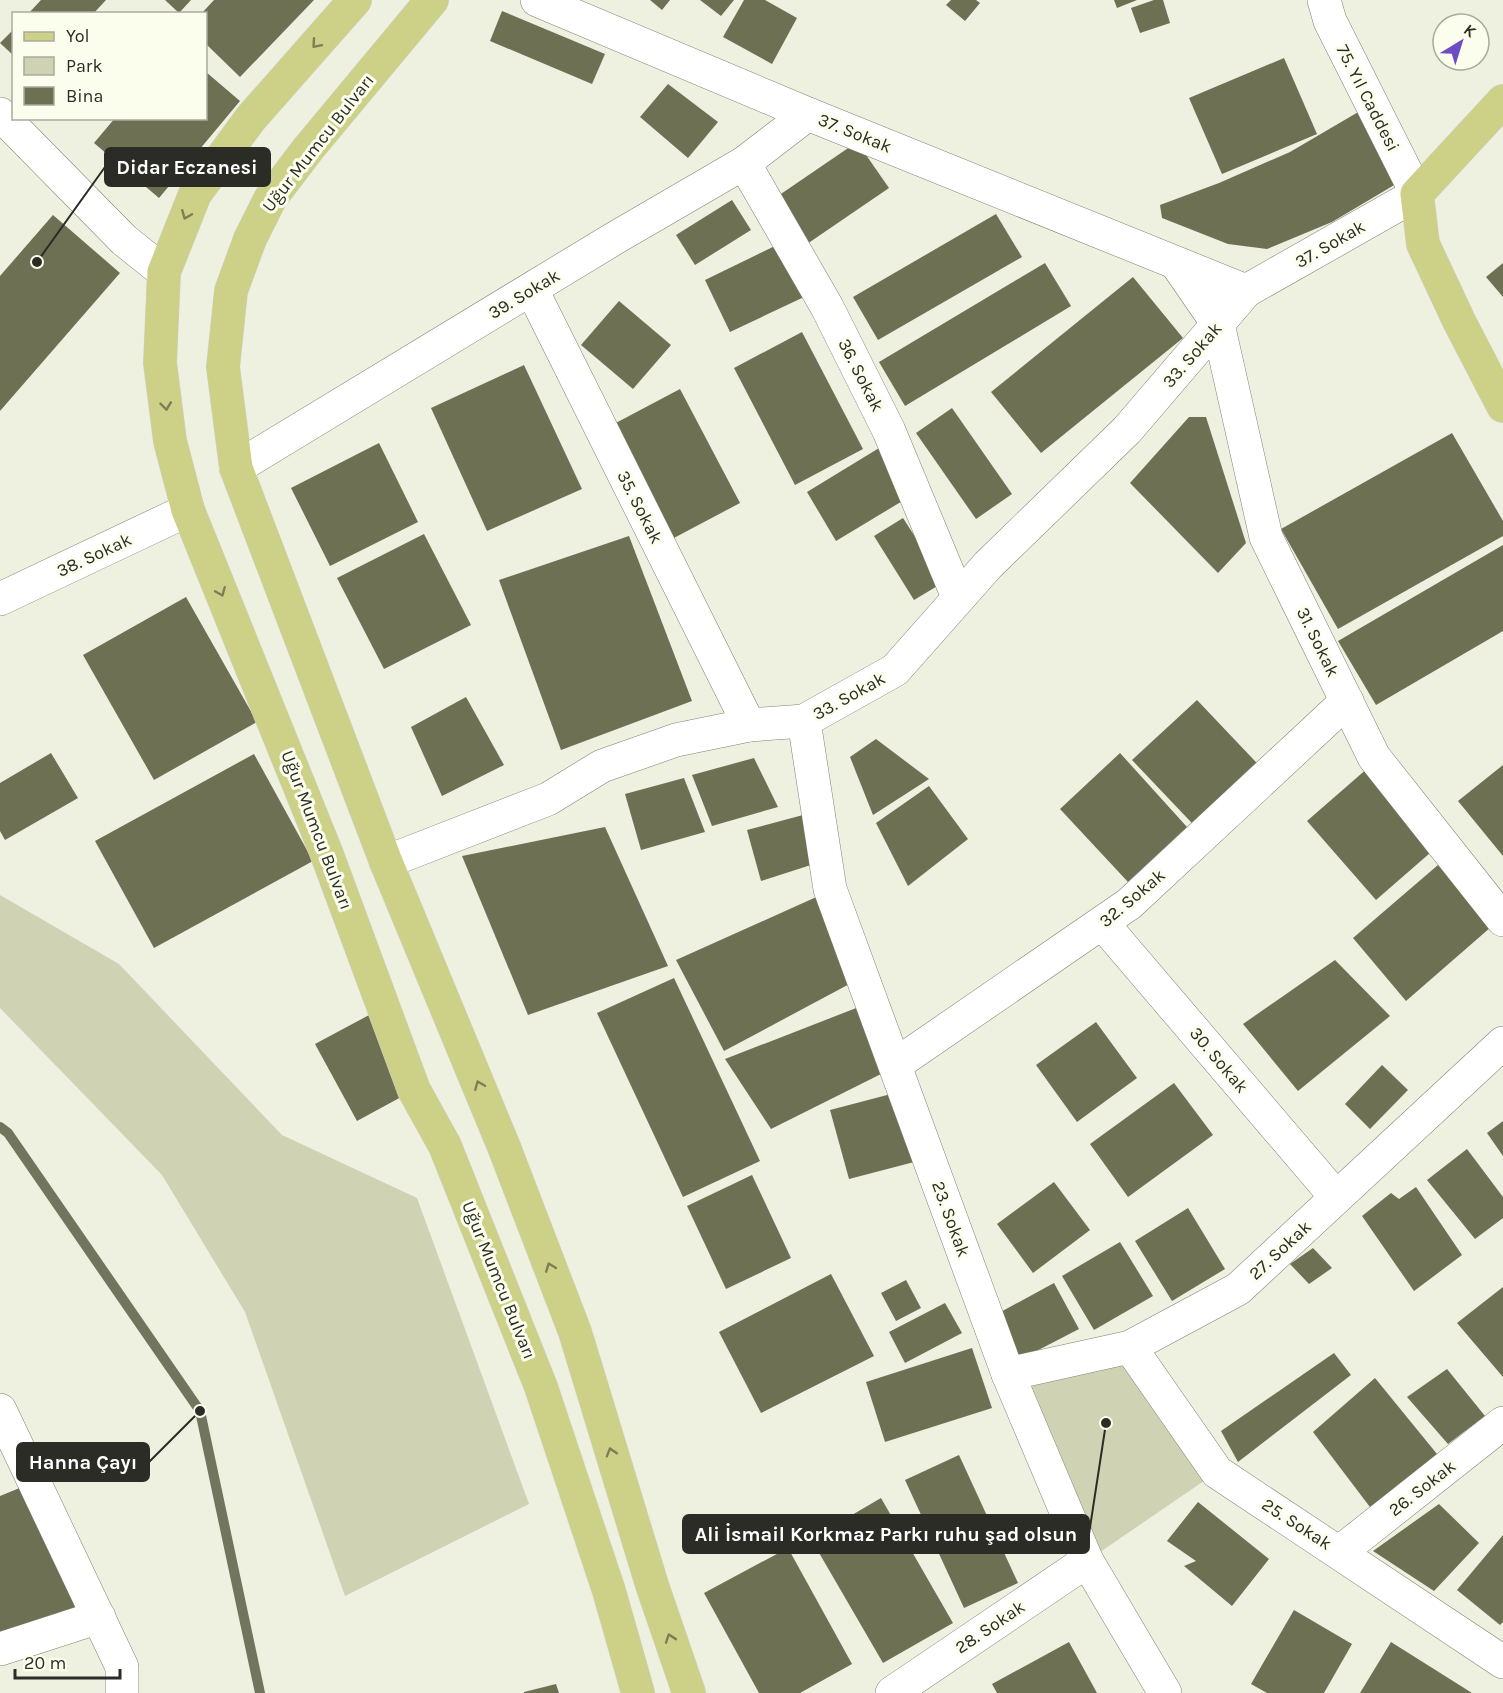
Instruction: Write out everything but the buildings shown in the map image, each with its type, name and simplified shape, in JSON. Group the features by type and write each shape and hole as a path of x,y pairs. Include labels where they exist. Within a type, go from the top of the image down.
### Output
{"main road":[{"name":"Uğur Mumcu Bulvarı","path":"355,0 251,118 195,194 164,272 160,363 170,441 188,510 326,852 414,1090 445,1146 541,1387 609,1591 638,1693"},
{"name":"Uğur Mumcu Bulvarı","path":"432,0 308,149 270,199 250,239 231,291 223,367 236,468 386,862 504,1146 575,1332 652,1585 689,1693"},
{"path":"1503,101 1417,194 1423,244 1459,321 1503,406"}],"street":[{"name":"37. Sokak","path":"537,0 808,114 1246,291 1417,194"},
{"name":"75. Yıl Caddesi","path":"1324,0 1330,21 1417,194"},
{"path":"0,114 124,240 164,272"},
{"name":"39. Sokak","path":"236,468 615,238 744,163 808,114"},
{"name":"36. Sokak","path":"744,163 827,307 884,420 958,597"},
{"path":"1176,263 1218,324"},
{"name":"35. Sokak","path":"532,290 749,724"},
{"name":"33. Sokak","path":"386,862 548,799 602,766 676,740 749,724 804,721 895,670 988,565 1127,430 1246,291"},
{"name":"31. Sokak","path":"1218,324 1266,537 1374,756 1503,920"},
{"name":"38. Sokak","path":"0,599 188,510"},
{"name":"32. Sokak","path":"895,1065 1130,904 1347,701"},
{"name":"23. Sokak","path":"804,721 830,889 1008,1374 1087,1561 1165,1693"},
{"name":"30. Sokak","path":"1103,924 1336,1197"},
{"name":"27. Sokak","path":"1008,1374 1130,1347 1238,1289 1503,1043"},
{"name":"25. Sokak","path":"1130,1347 1217,1472 1503,1662"},
{"path":"0,1410 122,1667 122,1693"},
{"name":"26. Sokak","path":"1340,1552 1503,1423"},
{"name":"28. Sokak","path":"892,1693 1087,1561"},
{"path":"0,1649 99,1617"}],"green space":[{"path":"0,895 119,964 282,1135 417,1198 529,1504 345,1596 245,1312 162,1175 0,1008"},
{"path":"1130,1347 1217,1472 1087,1561 1008,1374"}],"waterway":[{"path":"0,1127 8,1133 200,1411 260,1693"}],"place":[{"name":"Didar Eczanesi","path":"37,262"},
{"name":"Hanna Çayı","path":"200,1411"},
{"name":"Ali İsmail Korkmaz Parkı ruhu şad olsun","path":"1106,1423"}]}
